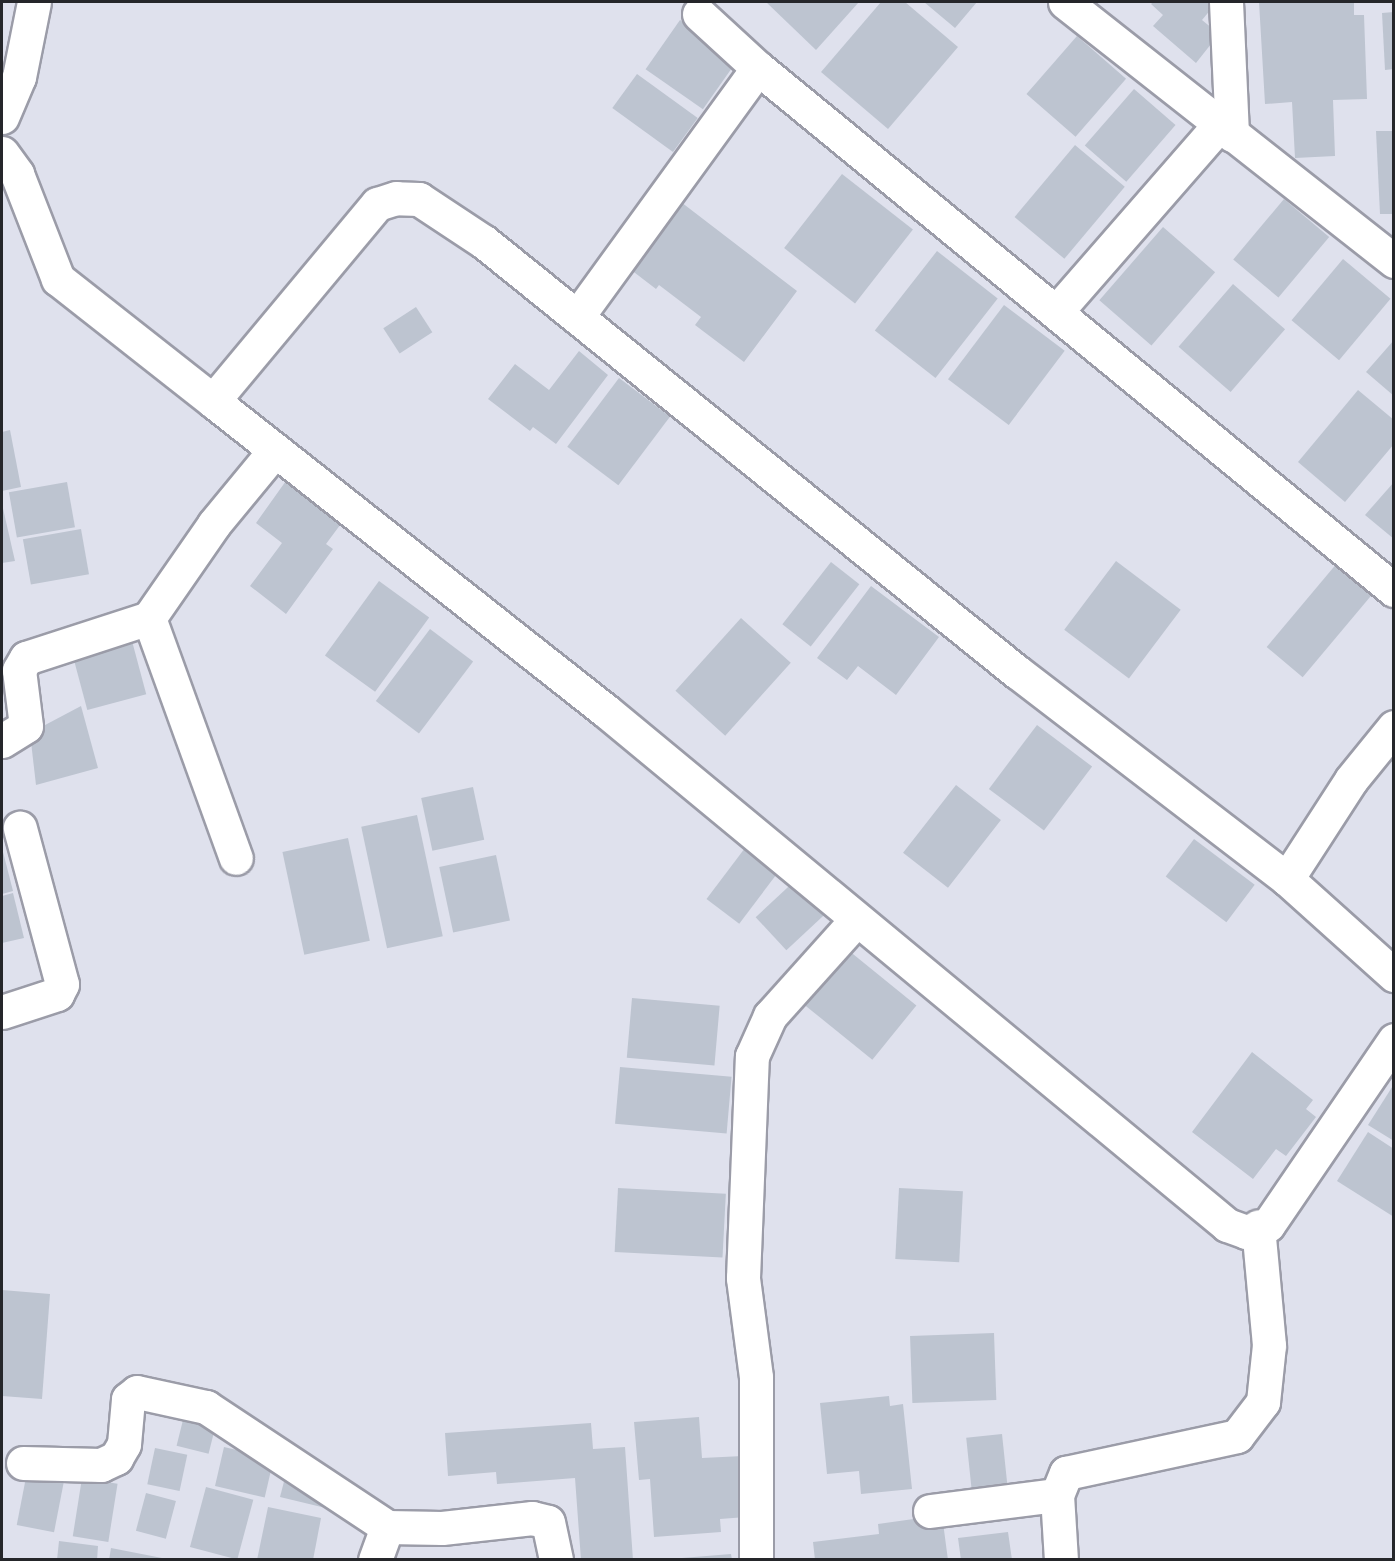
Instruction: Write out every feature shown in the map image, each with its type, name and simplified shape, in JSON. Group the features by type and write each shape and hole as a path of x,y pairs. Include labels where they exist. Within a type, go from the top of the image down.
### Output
{"street":[{"path":"2,117 19,77 34,2"},
{"path":"1065,2 1394,261"},
{"path":"1056,312 1226,130 1226,2"},
{"path":"699,14 758,68 1394,590"},
{"path":"577,317 758,68"},
{"path":"2,153 17,174 58,279 606,711 1227,1225 1246,1232 1268,1225 1394,1040"},
{"path":"213,400 377,204 396,198 419,199 484,242 1017,672 1287,879 1394,975"},
{"path":"2,741 26,726 19,670 26,658 149,618 214,524 275,450"},
{"path":"149,618 236,858"},
{"path":"1287,879 1351,780 1394,727"},
{"path":"2,1012 57,994 62,984 20,828"},
{"path":"756,1560 756,1377 743,1278 752,1056 770,1016 856,920"},
{"path":"1061,1560 1057,1496 1066,1473 1237,1436 1263,1402 1269,1345 1258,1227"},
{"path":"22,1463 101,1465 116,1458 124,1444 128,1399 137,1392 206,1407 387,1527 442,1528 532,1518 548,1522 556,1560"},
{"path":"930,1511 1057,1496"},
{"path":"375,1560 387,1527"}],"building":[{"path":"766,2 859,2 816,50"},
{"path":"881,2 905,2 958,47 888,129 821,72"},
{"path":"924,2 977,2 955,28"},
{"path":"1153,2 1217,2 1202,20 1219,34 1196,63 1153,26 1163,15 1151,4"},
{"path":"1259,2 1354,2 1354,15 1364,15 1367,99 1333,100 1335,156 1295,158 1292,102 1265,104"},
{"path":"1394,12 1394,69 1385,70 1382,13"},
{"path":"680,20 737,60 703,109 646,69"},
{"path":"1077,36 1126,79 1076,137 1026,94"},
{"path":"637,74 698,118 673,152 612,108"},
{"path":"1134,89 1176,125 1126,182 1085,146"},
{"path":"1376,131 1394,131 1394,214 1380,214"},
{"path":"1075,145 1125,187 1064,259 1015,217"},
{"path":"842,174 913,229 855,303 784,248"},
{"path":"677,199 797,291 744,362 695,325 701,317 659,285 656,289 626,266"},
{"path":"1284,199 1329,237 1278,297 1233,260"},
{"path":"1163,227 1215,272 1151,345 1099,300"},
{"path":"937,251 998,298 935,378 875,331"},
{"path":"1343,259 1390,299 1339,360 1292,320"},
{"path":"1233,284 1285,329 1231,392 1179,347"},
{"path":"1004,305 1065,351 1009,425 948,379"},
{"path":"416,307 432,332 400,353 383,328"},
{"path":"1394,340 1394,396 1366,372"},
{"path":"579,351 608,375 556,444 533,427 530,431 488,399 515,364 549,390"},
{"path":"619,378 670,417 618,485 567,447"},
{"path":"1358,390 1394,420 1394,444 1345,502 1298,462"},
{"path":"10,430 21,487 2,491 2,432"},
{"path":"293,471 349,513 326,544 333,549 286,614 250,586 282,543 256,523"},
{"path":"67,482 75,527 17,538 9,492"},
{"path":"1394,482 1394,539 1365,515"},
{"path":"2,504 15,561 2,563"},
{"path":"81,529 89,574 31,585 23,539"},
{"path":"1116,561 1181,610 1129,678 1064,630"},
{"path":"831,562 859,584 811,646 782,624"},
{"path":"1338,562 1374,592 1303,677 1267,647"},
{"path":"379,581 429,617 375,692 325,655"},
{"path":"871,586 939,637 896,695 858,666 847,680 817,658"},
{"path":"741,618 791,663 725,736 675,691"},
{"path":"430,629 473,661 419,733 376,701"},
{"path":"132,641 146,694 87,710 73,657"},
{"path":"81,706 98,768 36,785 30,733"},
{"path":"1037,725 1092,767 1044,830 989,789"},
{"path":"956,785 1001,820 948,888 903,853"},
{"path":"473,787 484,840 432,851 421,798"},
{"path":"417,815 443,936 387,948 361,827"},
{"path":"348,838 370,941 304,955 282,852"},
{"path":"1194,839 1255,885 1226,922 1166,877"},
{"path":"748,844 781,869 739,924 706,899"},
{"path":"2,848 13,891 2,894"},
{"path":"496,855 510,921 453,933 439,867"},
{"path":"801,875 832,908 786,950 756,917"},
{"path":"13,893 24,938 2,943 2,896"},
{"path":"848,950 916,1005 872,1060 804,1004"},
{"path":"632,998 720,1006 714,1065 627,1058"},
{"path":"1252,1052 1313,1100 1306,1109 1316,1117 1286,1156 1276,1149 1253,1179 1192,1132"},
{"path":"620,1067 732,1077 727,1134 615,1124"},
{"path":"1394,1084 1394,1141 1368,1125"},
{"path":"1368,1132 1394,1149 1394,1217 1337,1181"},
{"path":"618,1188 726,1194 723,1258 615,1252"},
{"path":"899,1188 963,1191 959,1262 895,1259"},
{"path":"2,1290 50,1294 42,1399 2,1396"},
{"path":"994,1333 996,1400 912,1403 910,1336"},
{"path":"889,1396 890,1406 903,1404 912,1489 861,1494 859,1471 827,1474 820,1403"},
{"path":"186,1408 218,1416 209,1454 177,1446"},
{"path":"699,1417 702,1458 743,1456 746,1517 720,1519 721,1532 654,1537 650,1479 639,1480 634,1422"},
{"path":"591,1423 593,1449 625,1447 633,1560 581,1560 575,1478 497,1484 496,1472 448,1476 445,1433"},
{"path":"1002,1434 1008,1488 972,1491 966,1438"},
{"path":"224,1447 274,1458 265,1497 215,1486"},
{"path":"155,1448 187,1455 180,1491 147,1484"},
{"path":"28,1467 65,1474 54,1532 17,1525"},
{"path":"287,1470 334,1510 280,1497"},
{"path":"82,1478 118,1484 108,1542 73,1536"},
{"path":"206,1487 253,1500 237,1560 190,1547"},
{"path":"146,1493 176,1501 166,1539 136,1531"},
{"path":"268,1507 321,1518 313,1560 257,1560"},
{"path":"942,1515 948,1560 815,1560 813,1542 879,1534 878,1524"},
{"path":"1008,1532 1012,1560 961,1560 958,1538"},
{"path":"59,1541 98,1546 97,1560 57,1560"},
{"path":"111,1548 162,1558 162,1560 109,1560"},
{"path":"731,1554 732,1560 682,1560 682,1558"}]}
